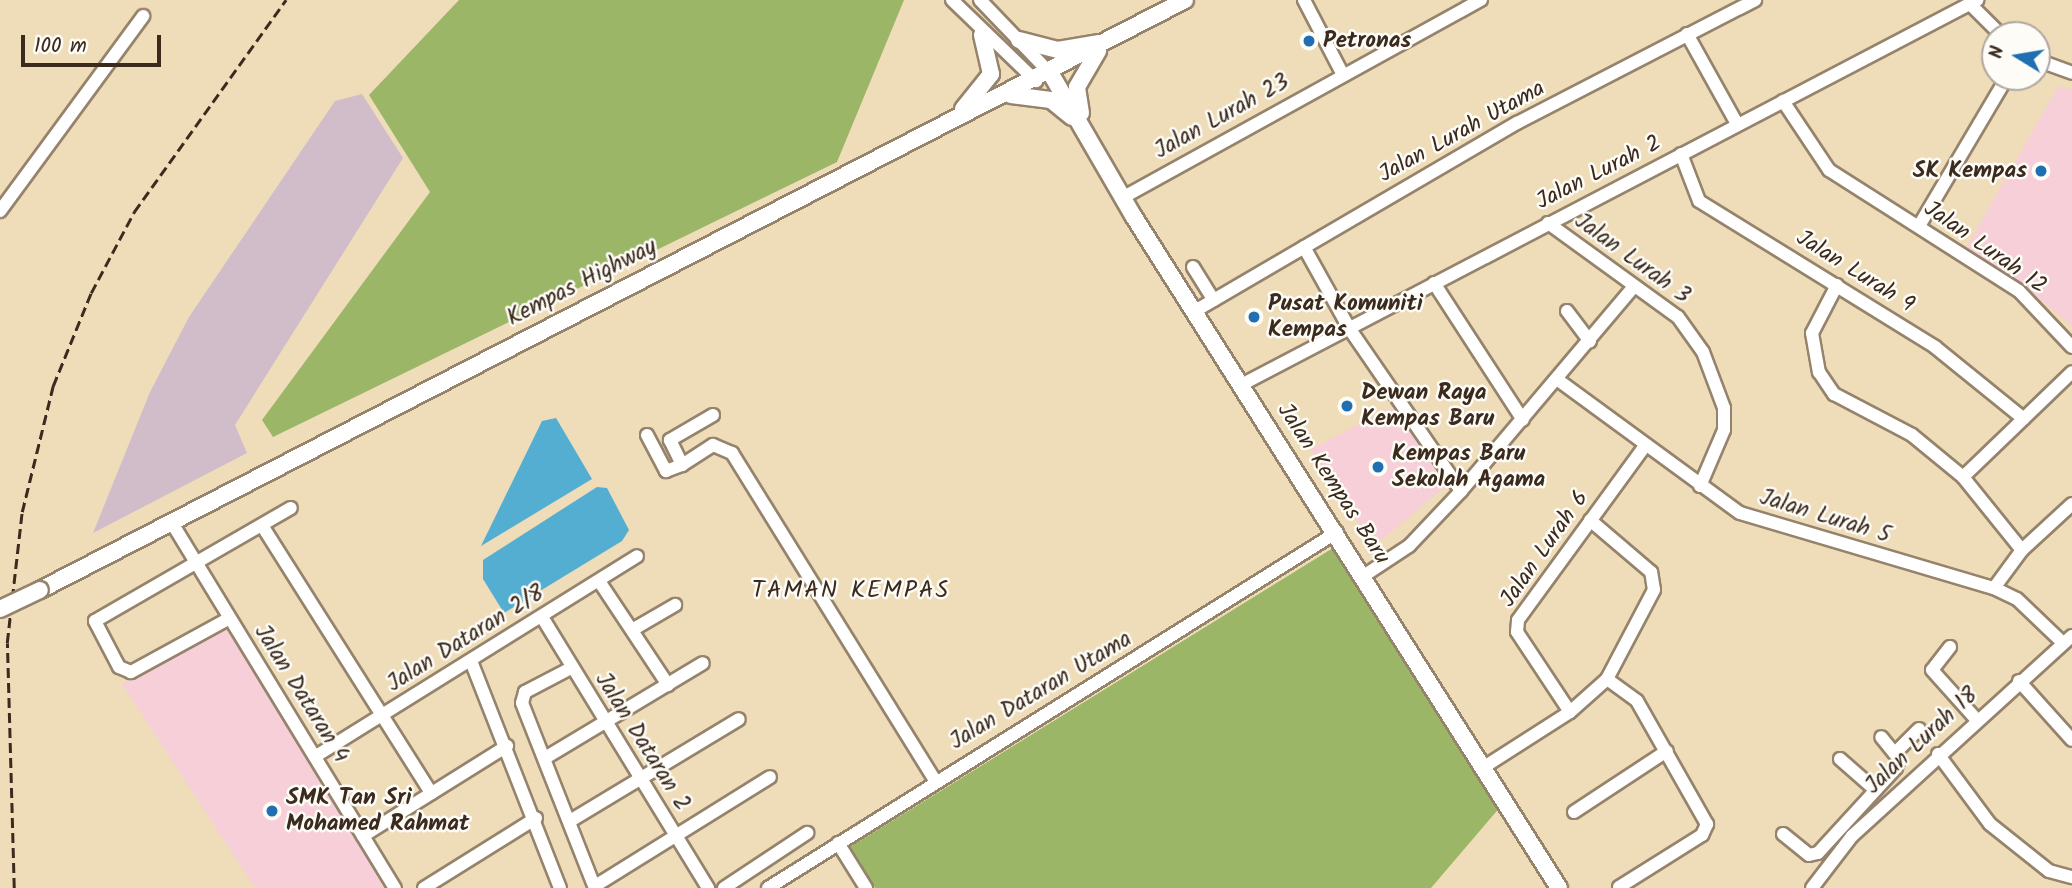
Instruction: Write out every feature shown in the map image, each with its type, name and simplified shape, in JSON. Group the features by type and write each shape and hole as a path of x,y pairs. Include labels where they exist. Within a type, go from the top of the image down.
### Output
{"main road":[{"name":"Kempas Highway","path":"0,610 952,121 1043,78 1185,0"},
{"path":"952,121 986,88 992,63 982,35"},
{"path":"1020,40 1058,50 1106,42"},
{"path":"1086,132 1077,87 1106,42"},
{"name":"Jalan Kempas Baru","path":"1043,78 1071,104 1122,198 1365,575 1559,888"},
{"path":"1006,95 1051,100 1086,132"}],"street":[{"path":"952,0 982,35 1043,78"},
{"path":"980,0 1020,40 1043,78"},
{"path":"1304,0 1343,75"},
{"name":"Jalan Lurah 23","path":"1122,198 1481,0"},
{"name":"Jalan Lurah Utama","path":"1195,311 1517,123 1747,2"},
{"path":"1973,2 1989,21"},
{"name":"Jalan Lurah 2","path":"1241,385 1973,2"},
{"path":"0,211 143,16"},
{"path":"1687,34 1737,124"},
{"path":"2051,65 2072,73"},
{"path":"1919,226 1999,91"},
{"name":"Jalan Lurah 12","path":"1783,101 1824,165 2019,291 2072,347"},
{"name":"Jalan Lurah 9","path":"1681,154 1699,201 1837,285 1973,373 2024,419"},
{"name":"Jalan Lurah 3","path":"1548,223 1632,289 1678,317 1716,386 1724,430 1700,486"},
{"path":"1304,247 1349,328 1461,491"},
{"path":"1193,267 1214,300"},
{"path":"1434,283 1523,420"},
{"path":"1837,285 1812,333 1819,372 1834,394 1912,435 1963,477 2022,550"},
{"path":"1365,575 1409,546 1461,491 1558,380 1632,289"},
{"path":"1567,311 1590,341"},
{"path":"1963,477 2072,372"},
{"name":"Jalan Lurah 5","path":"1558,380 1644,447 1740,513 1792,532 1994,588 2017,599 2068,639"},
{"path":"682,466 670,440 713,415"},
{"path":"648,435 666,471 682,466 713,445 732,453 935,780"},
{"name":"Jalan Lurah 6","path":"1570,712 1516,627 1644,447"},
{"path":"1994,588 2022,550 2072,504"},
{"path":"228,619 131,672 124,672 104,644 97,616 263,527 292,508"},
{"path":"1485,767 1570,712 1607,678 1655,581 1590,520"},
{"name":"Jalan Dataran 4","path":"172,523 394,888"},
{"path":"263,527 431,793"},
{"name":"Jalan Dataran Utama","path":"770,887 935,780 1336,532"},
{"name":"Jalan Dataran 2/8","path":"316,756 637,556"},
{"path":"600,581 668,685"},
{"path":"632,630 675,605"},
{"name":"Jalan Dataran 2","path":"542,617 708,888"},
{"name":"Jalan Lurah 18","path":"1812,888 1852,836 1976,719 2068,639"},
{"path":"1950,647 1932,670 1976,719"},
{"path":"471,661 508,746 560,888"},
{"path":"545,758 606,724 703,663"},
{"path":"571,668 522,697 595,887 676,833 770,778"},
{"path":"1607,678 1637,701 1707,824 1702,835 1619,887"},
{"path":"2019,681 2072,740"},
{"path":"570,821 642,782 739,719"},
{"path":"1895,753 1919,729"},
{"path":"1783,834 1814,855 1873,788 1896,768 1895,753 1881,737"},
{"path":"363,835 508,746"},
{"path":"1574,812 1667,751"},
{"path":"1938,754 1990,824 2049,871 2071,878"},
{"path":"1840,759 1873,788"},
{"path":"424,888 536,818"},
{"path":"1842,824 1852,836"},
{"path":"724,888 807,833"},
{"path":"838,843 866,888"}],"shaded area":[{"name":"SK Kempas","path":"2058,86 2072,90 2072,326 2016,280 1964,252"},
{"path":"362,94 403,158 235,425 247,453 93,533 150,392 189,317 335,101"},
{"name":"Kempas Baru Sekolah Agama","path":"1394,406 1446,486 1373,547 1311,449"},
{"name":"SMK Tan Sri Mohamed Rahmat","path":"223,624 387,888 255,888 122,684"}],"green space":[{"path":"459,0 904,0 837,162 273,437 262,420 430,192 369,95"},
{"path":"1333,548 1501,806 1431,888 875,888 850,847"}],"water":[{"path":"556,418 592,479 481,546 542,421"},
{"path":"597,487 607,488 629,530 622,541 504,613 483,579 483,560"}],"railway":[{"path":"14,888 7,643 22,512 53,386 91,293 134,212 286,0"}],"place":[{"name":"Petronas","path":"1309,41"},
{"name":"SK Kempas","path":"2041,171"},
{"name":"Pusat Komuniti Kempas","path":"1254,317"},
{"name":"Dewan Raya Kempas Baru","path":"1347,406"},
{"name":"Kempas Baru Sekolah Agama","path":"1378,467"},
{"name":"SMK Tan Sri Mohamed Rahmat","path":"272,811"}],"district":[{"name":"TAMAN KEMPAS","path":"851,591"}]}
